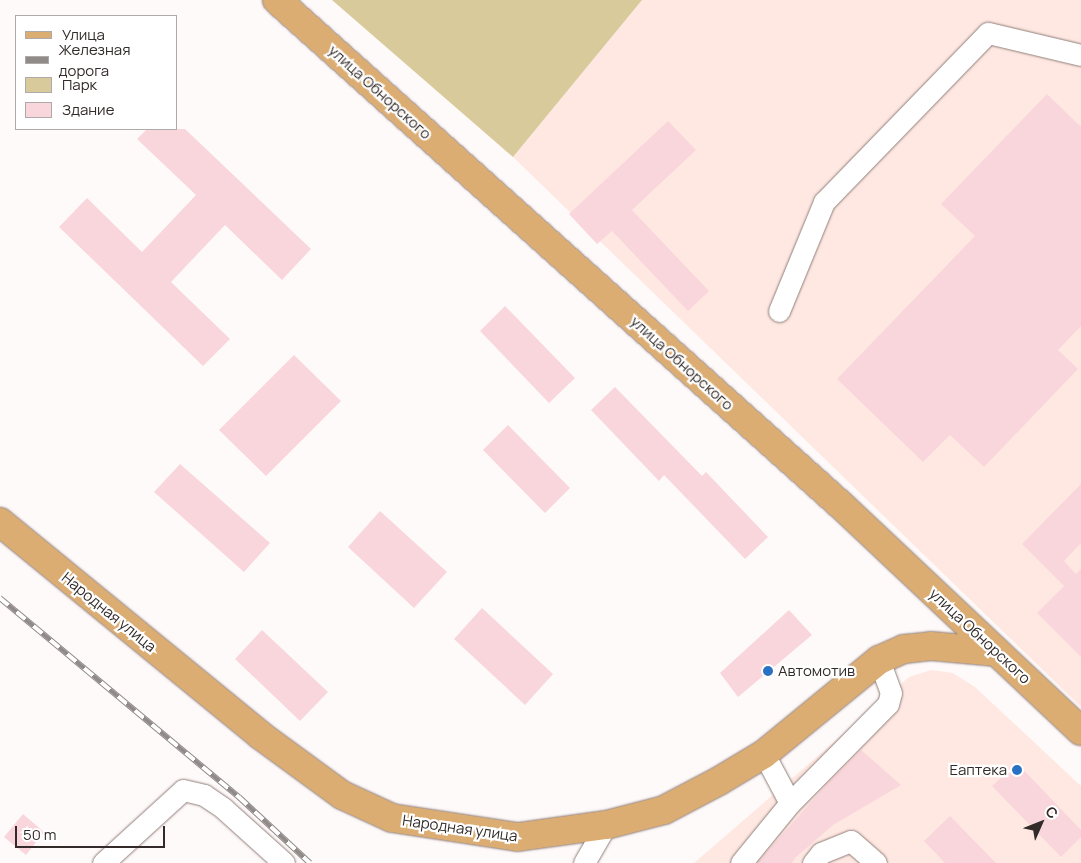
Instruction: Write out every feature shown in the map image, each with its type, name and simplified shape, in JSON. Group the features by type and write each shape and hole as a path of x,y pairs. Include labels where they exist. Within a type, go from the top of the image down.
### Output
{"main road":[{"name":"улица Обнорского","path":"277,0 842,506 1081,731"},
{"name":"Народная улица","path":"0,522 260,735 342,795 392,818 518,837 606,825 664,810 719,781 764,754 878,660 904,649 931,646 997,652"}],"street":[{"path":"779,311 824,202 988,33 1081,55"},
{"path":"744,861 790,803 888,704 892,694 878,660"},
{"path":"764,754 790,803"},
{"path":"103,863 183,790 204,795 223,808 284,863"},
{"path":"584,863 606,825"},
{"path":"813,863 821,853 851,841 876,863"}],"shaded area":[{"path":"642,0 1081,0 1081,707 513,157"},
{"path":"931,670 953,673 975,687 1081,786 1081,863 694,863 909,677"}],"green space":[{"path":"332,0 642,0 513,157"}],"building":[{"path":"1047,94 1081,127 1081,326 1058,350 1078,369 984,467 950,435 923,462 837,379 975,236 941,204"},
{"path":"668,121 696,150 632,210 709,291 688,311 612,231 597,244 569,214"},
{"path":"185,129 311,249 282,280 225,225 171,282 230,339 203,366 59,227 87,198 142,252 196,195 137,139 146,130"},
{"path":"505,306 575,378 549,403 480,331"},
{"path":"294,355 341,401 266,476 219,430"},
{"path":"615,387 702,476 706,472 768,537 745,559 664,475 659,481 591,410"},
{"path":"508,425 570,488 545,513 483,450"},
{"path":"180,464 270,543 244,572 154,492"},
{"path":"1081,484 1081,543 1064,561 1076,574 1081,569 1081,657 1037,613 1064,586 1022,544"},
{"path":"380,511 447,572 414,608 348,547"},
{"path":"482,608 553,674 525,705 454,639"},
{"path":"789,610 812,635 738,697 720,673"},
{"path":"262,630 328,692 300,721 235,659"},
{"path":"861,750 901,785 833,825 795,858 792,863 757,863 828,783"},
{"path":"1017,763 1081,830 1081,837 1061,857 992,786"},
{"path":"23,814 44,832 26,855 4,837"},
{"path":"950,816 996,863 945,863 924,841"}],"railway":[{"path":"0,598 239,797 310,863"}],"place":[{"name":"Автомотив","path":"768,671"},
{"name":"Еаптека","path":"1017,770"}]}
